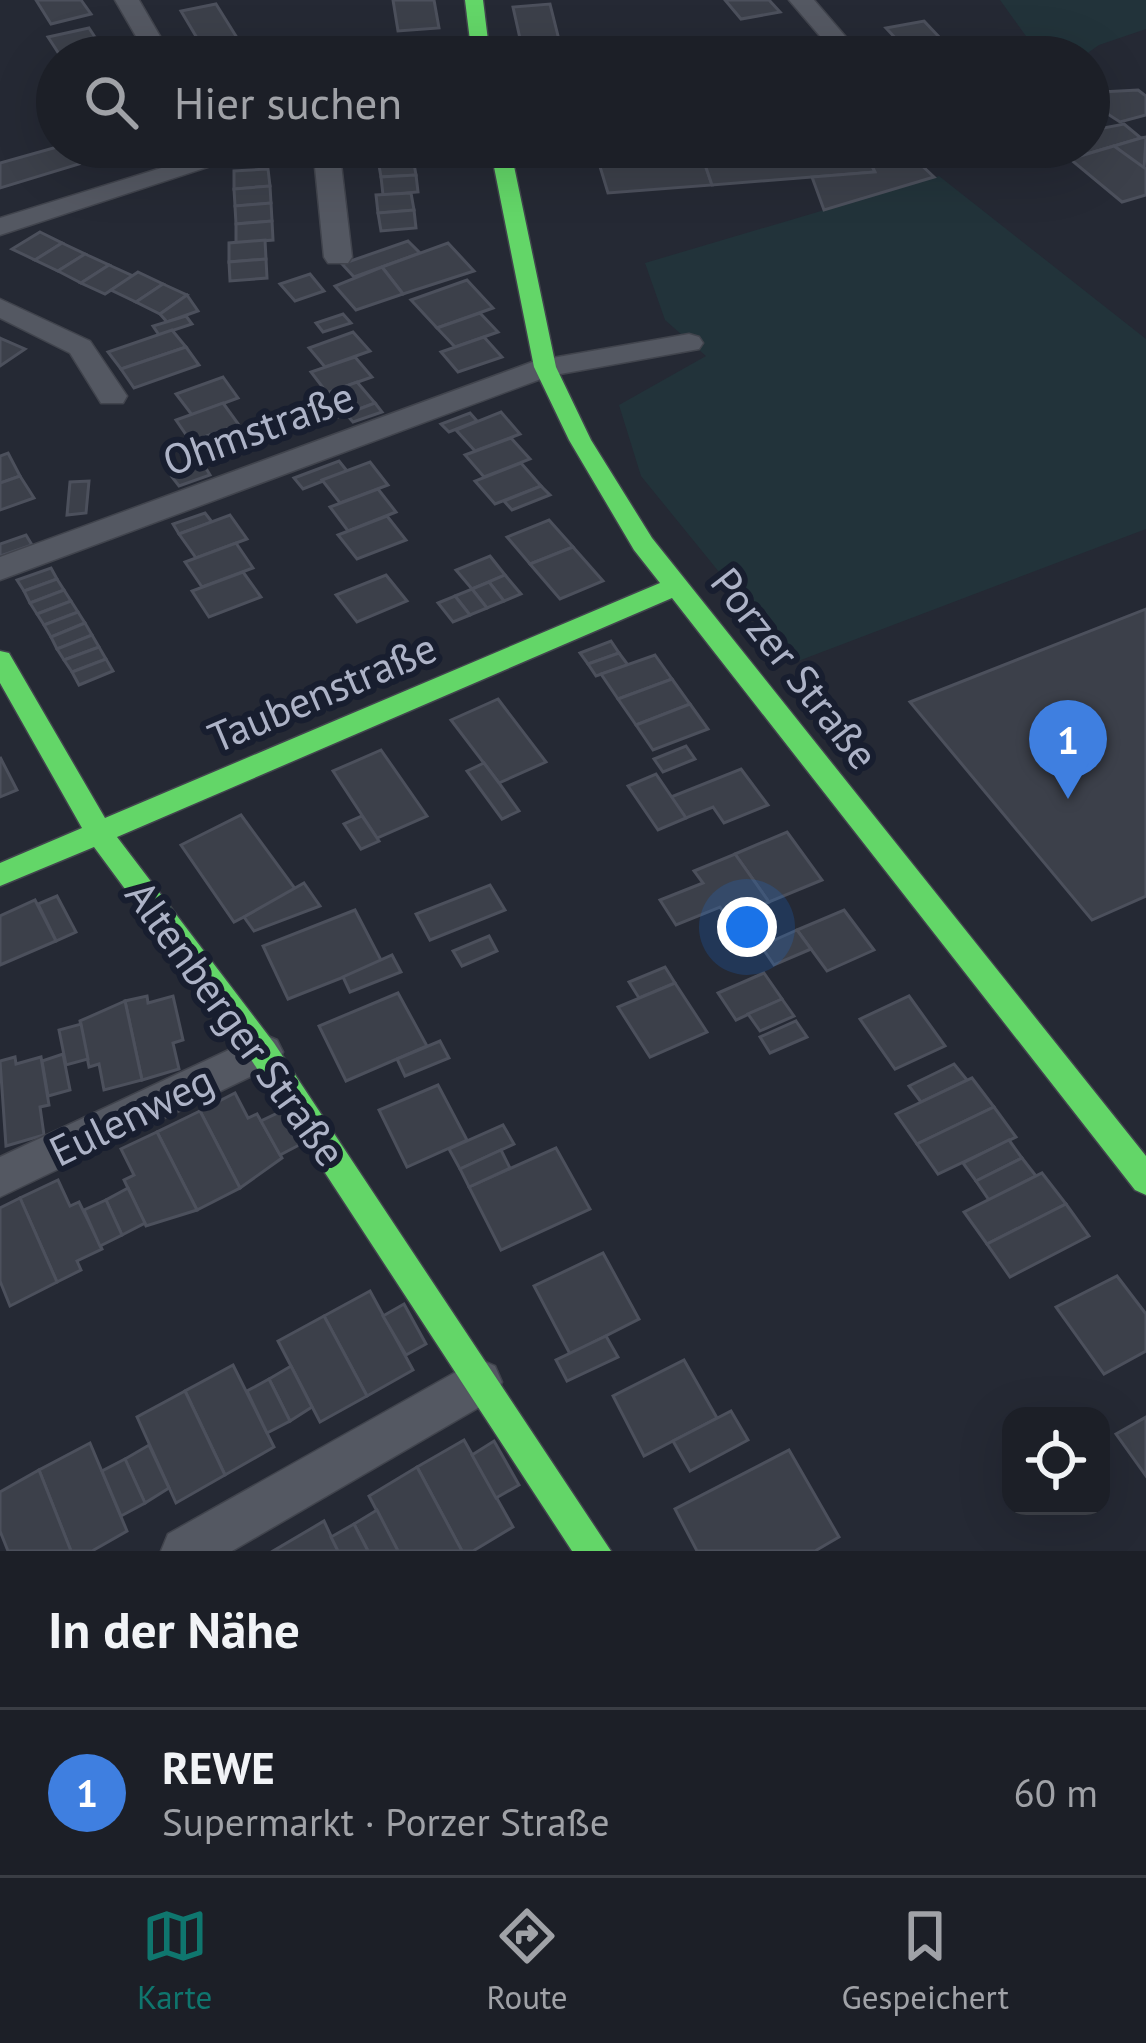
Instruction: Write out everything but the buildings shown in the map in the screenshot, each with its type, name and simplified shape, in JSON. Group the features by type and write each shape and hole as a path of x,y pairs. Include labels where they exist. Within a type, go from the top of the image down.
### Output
{"main road":[{"path":"474,0 479,36"},
{"name":"Porzer Straße","path":"504,168 545,367 611,495 676,586 1146,1180"},
{"name":"Taubenstraße","path":"0,875 676,586"},
{"name":"Altenberger Straße","path":"0,659 99,833 263,1052 593,1551"}],"street":[{"path":"127,0 148,36"},
{"path":"801,0 833,36"},
{"path":"0,227 171,168"},
{"path":"328,168 338,257"},
{"path":"0,307 80,347 112,396"},
{"name":"Ohmstraße","path":"0,568 545,367 610,361 689,343"},
{"name":"Eulenweg","path":"0,1178 263,1052"},
{"path":"185,1551 479,1382"}],"shaded area":[{"path":"1000,0 1146,0 1146,29 1110,41 1110,36 1026,36"},
{"path":"939,176 1146,339 1146,529 793,663 641,476 619,405 706,356 665,320 645,263"}],"traffic: fast":[{"path":"474,0 478,36"},
{"path":"504,168 545,367 580,440 643,544 1146,1180"},
{"path":"0,875 676,586"},
{"path":"0,660 99,833 263,1052 593,1551"}],"place":[{"name":"REWE","path":"1068,799"}]}
